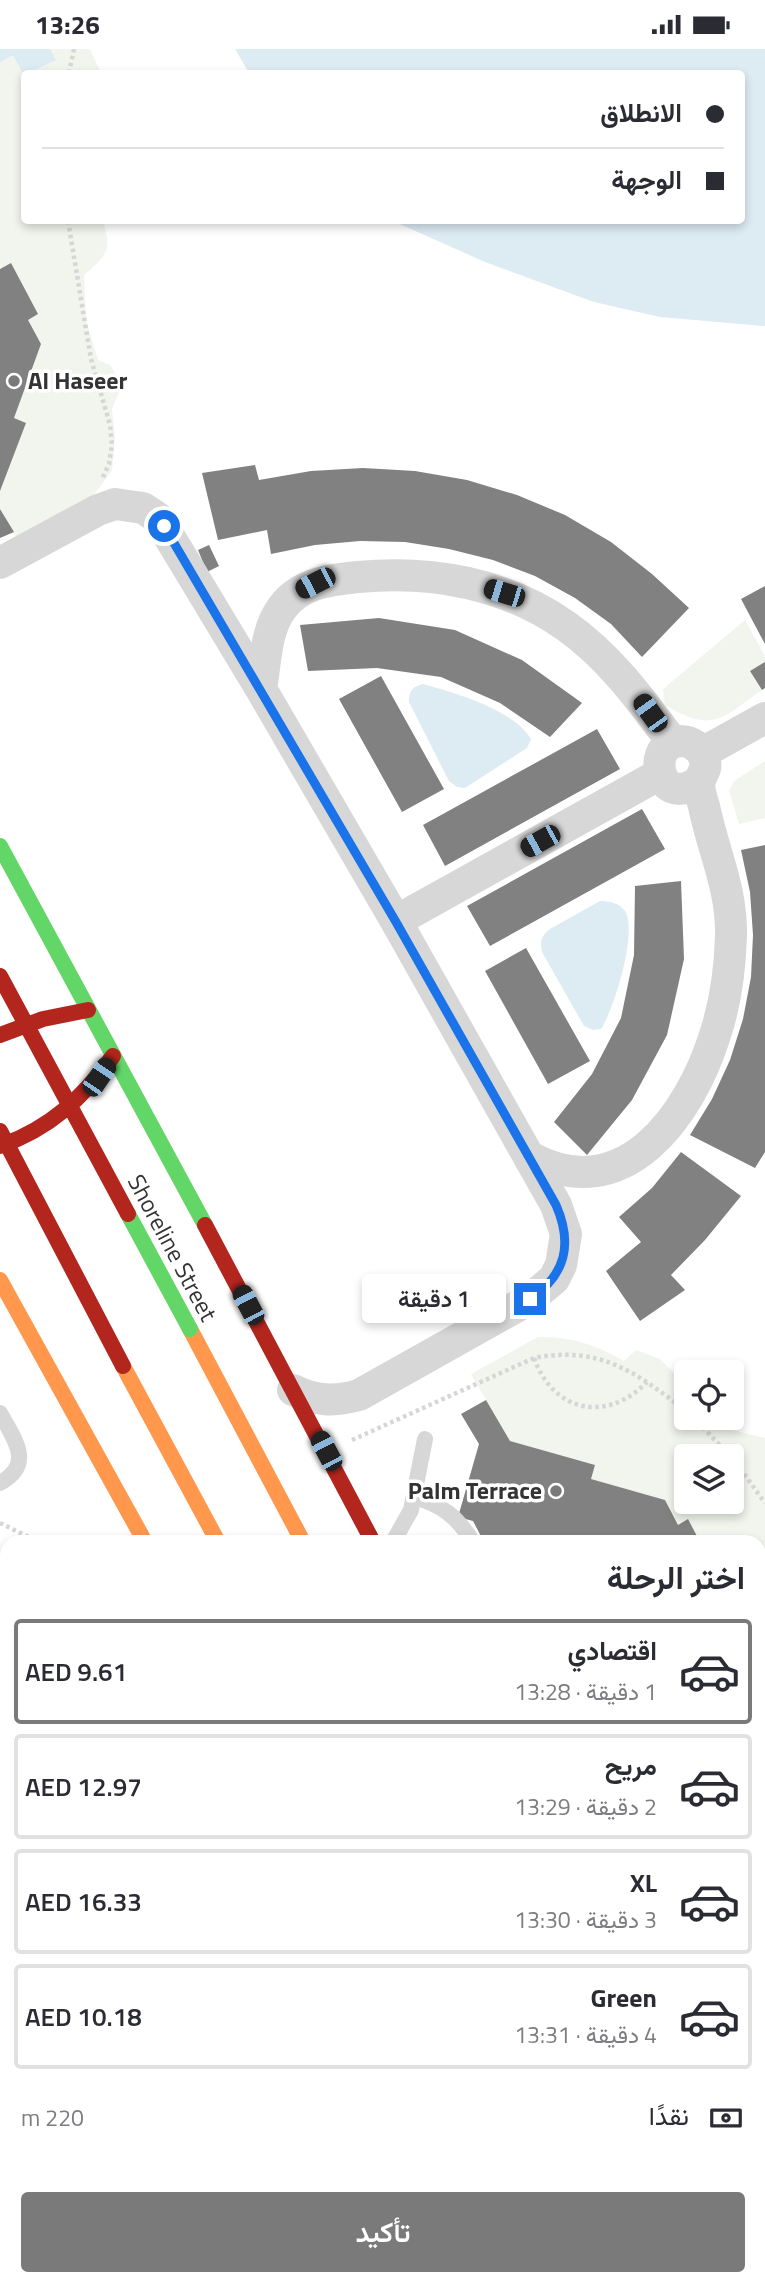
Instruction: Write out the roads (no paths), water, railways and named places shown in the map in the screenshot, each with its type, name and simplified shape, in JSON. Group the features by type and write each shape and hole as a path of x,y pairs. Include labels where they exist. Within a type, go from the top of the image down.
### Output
{"street":[{"path":"0,563 106,507 125,503 143,507 164,526 396,922 556,1205 566,1234 561,1265 554,1279 543,1291 359,1395 326,1400 293,1390"},
{"path":"261,689 272,625 282,607 296,593 315,583 335,579 403,574 438,577 504,593 565,625 617,670 691,759 723,875 731,932 730,967 724,1002 702,1069 664,1128 640,1154 628,1162 600,1171 571,1172 530,1157"},
{"path":"396,922 660,774 660,756 691,759 765,718"},
{"path":"0,846 369,1535"},
{"name":"Shoreline Street","path":"0,976 299,1535"},
{"path":"0,1035 63,1013 88,1010"},
{"path":"0,1146 37,1131 67,1111 99,1077 113,1056"},
{"path":"0,1131 214,1535"},
{"path":"0,1280 141,1535"}],"lane":[{"path":"0,1413 20,1453 19,1465 13,1476 0,1483"},
{"path":"397,1535 405,1523 414,1497 425,1439"},
{"path":"414,1497 449,1511 467,1535"}],"place":[{"name":"Al Haseer","path":"14,381"},
{"name":"Palm Terrace","path":"556,1491"}]}
